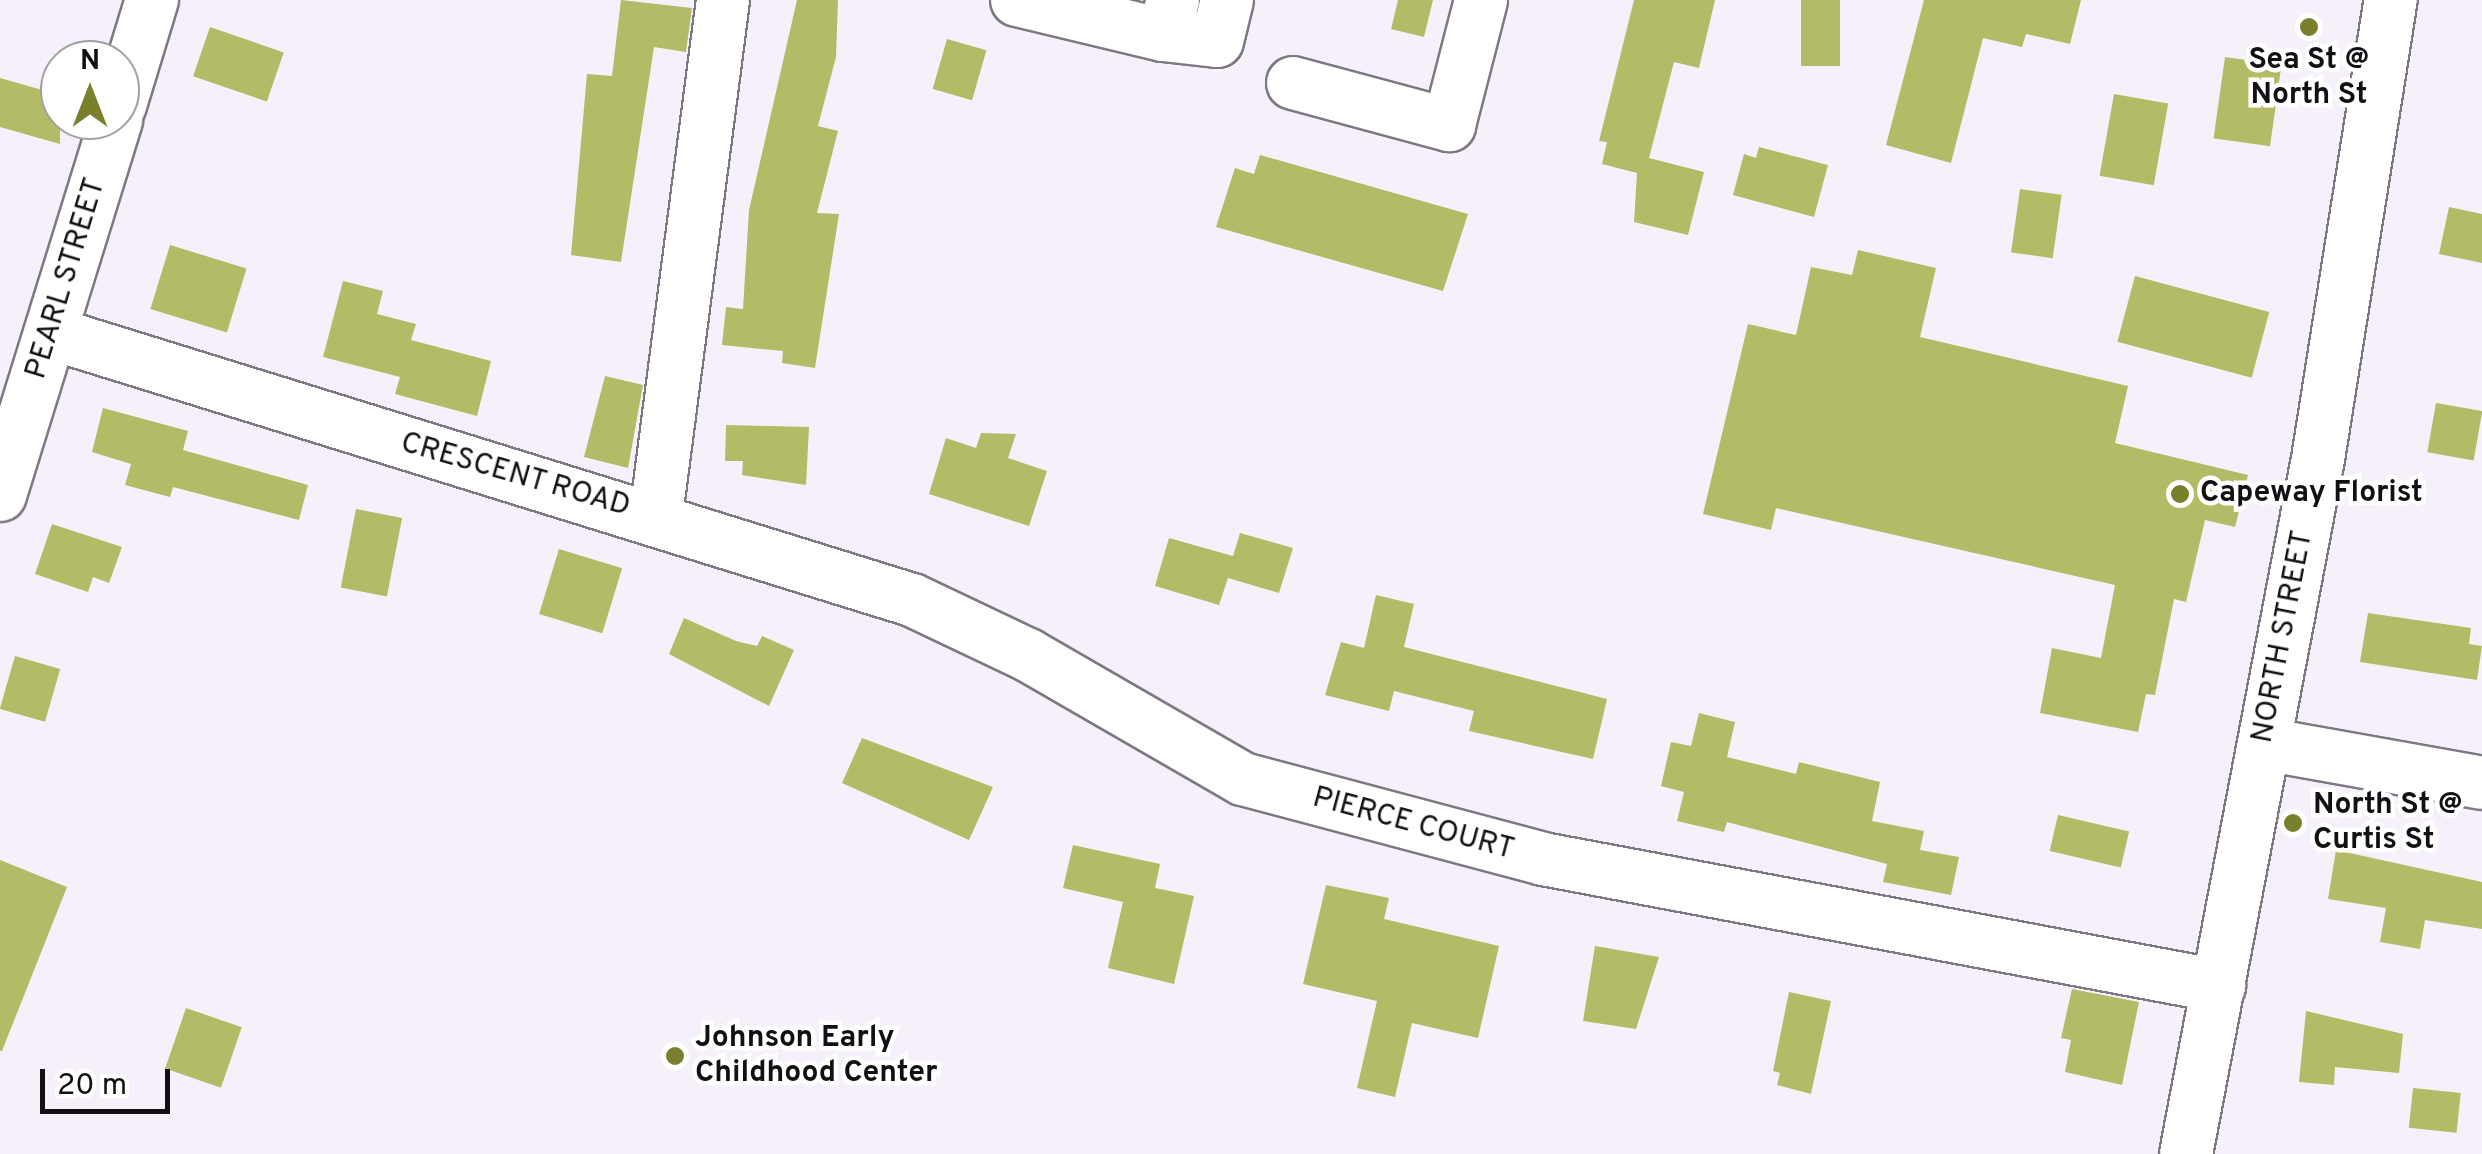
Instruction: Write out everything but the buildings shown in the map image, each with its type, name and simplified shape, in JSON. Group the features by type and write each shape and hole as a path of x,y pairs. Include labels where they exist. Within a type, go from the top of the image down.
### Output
{"street":[{"path":"140,40 152,0"},
{"name":"CRESCENT ROAD","path":"51,332 336,425 656,515 723,0"},
{"path":"1018,0 1168,18 1217,41 1228,0"},
{"path":"1293,84 1448,125 1481,0"},
{"name":"NORTH STREET","path":"2186,1154 2264,744 2392,0"},
{"name":"PEARL STREET","path":"0,495 110,140"},
{"name":"PIERCE COURT","path":"656,515 912,600 1028,655 1242,779 1543,860 2219,986"},
{"path":"2264,744 2482,782"}],"place":[{"name":"Sea St @ North St","path":"2309,27"},
{"name":"Capeway Florist","path":"2180,494"},
{"name":"North St @ Curtis St","path":"2293,823"},
{"name":"Johnson Early Childhood Center","path":"675,1056"}]}
